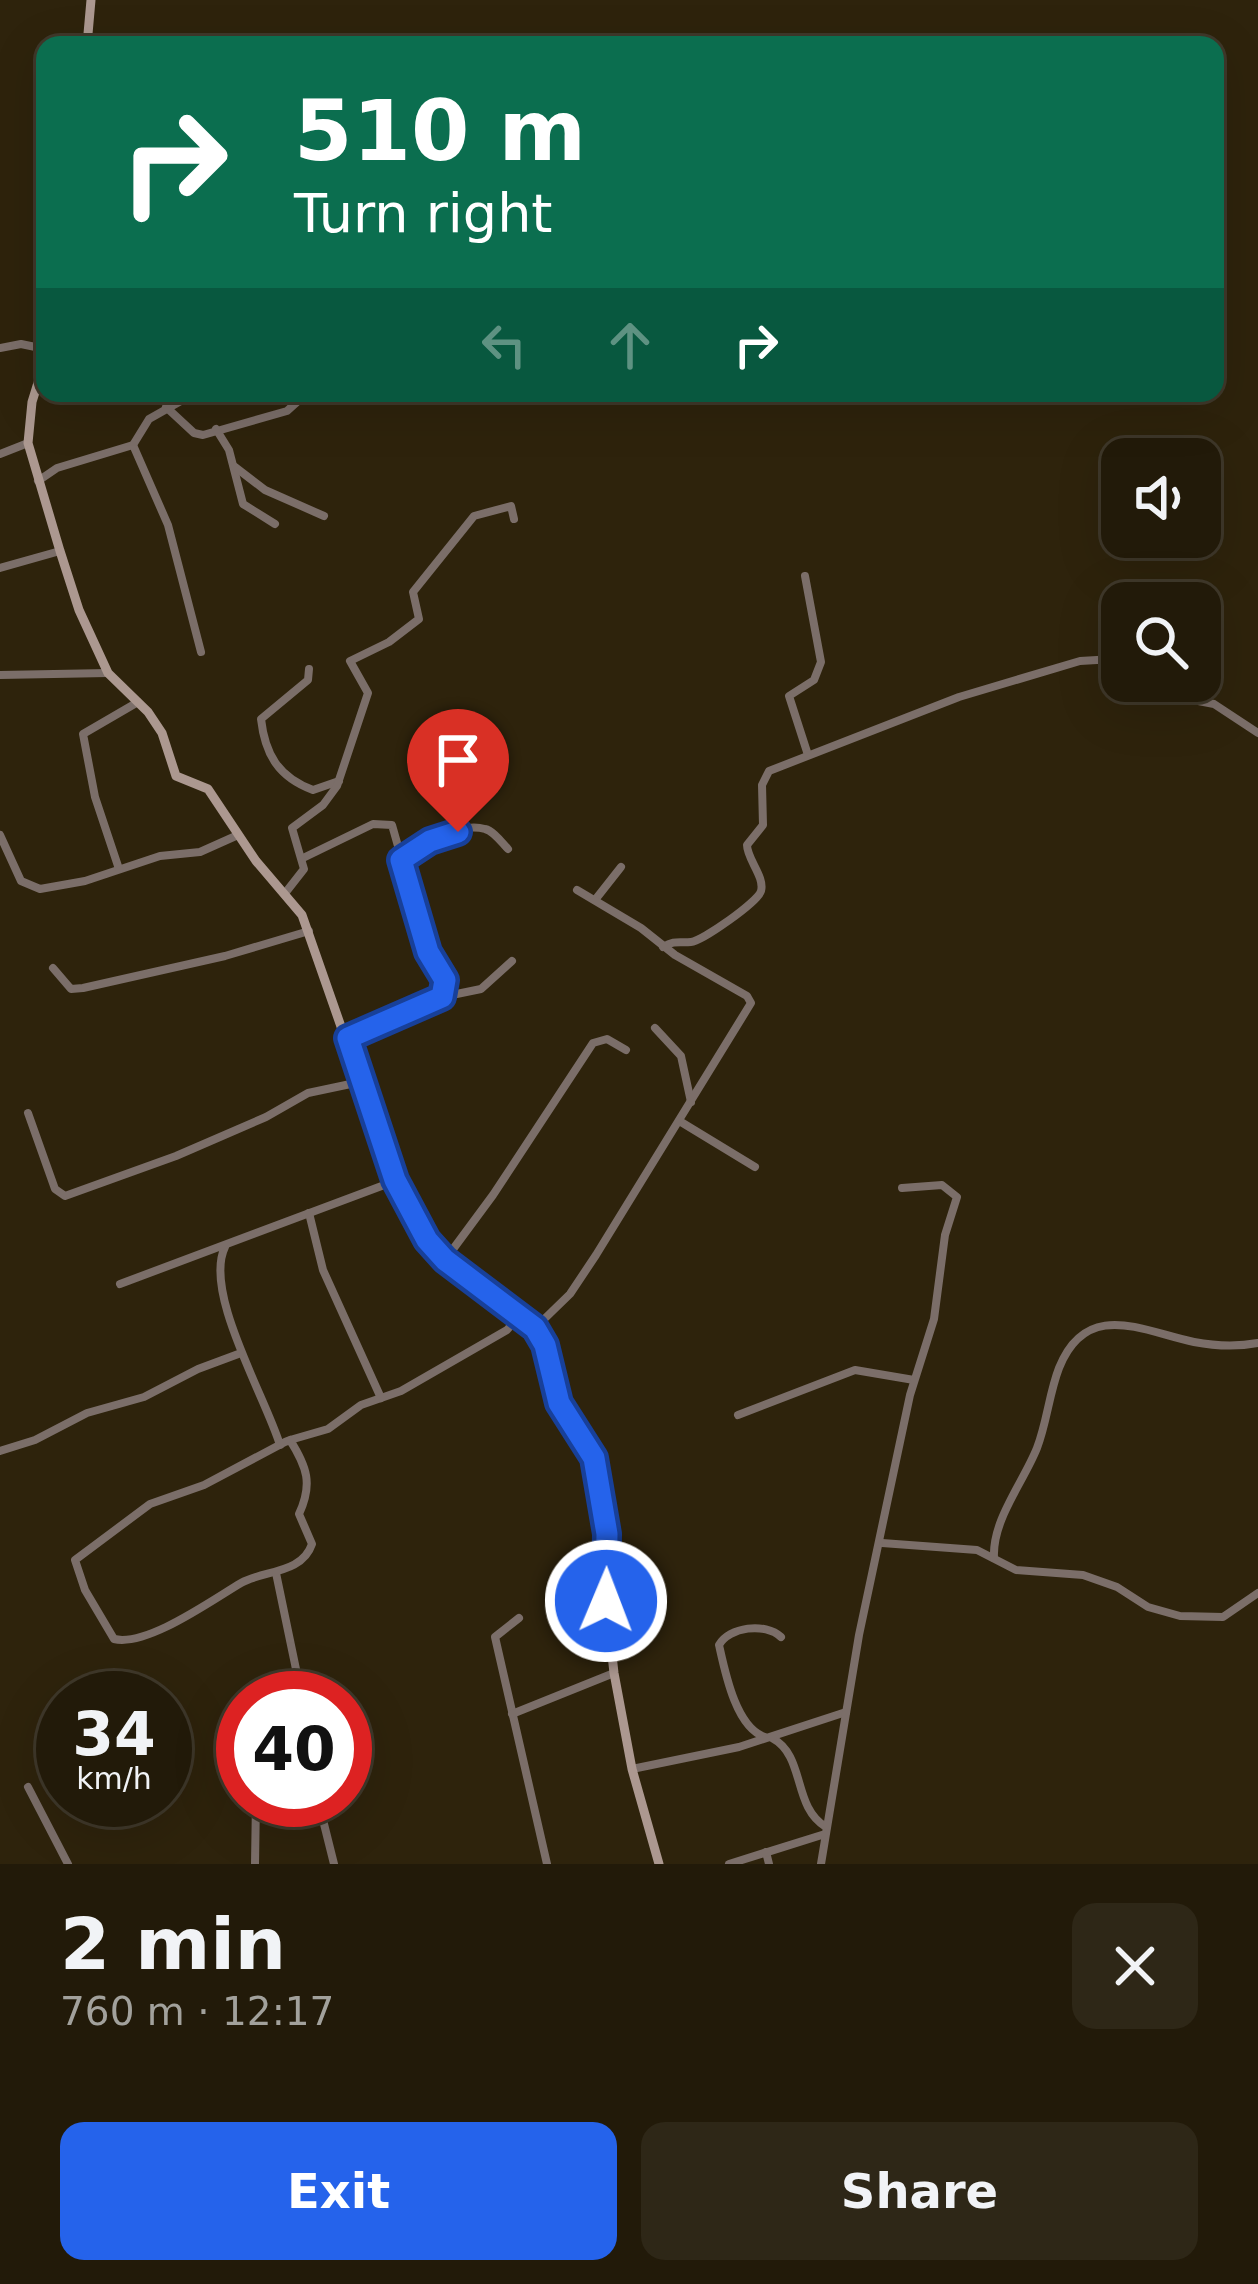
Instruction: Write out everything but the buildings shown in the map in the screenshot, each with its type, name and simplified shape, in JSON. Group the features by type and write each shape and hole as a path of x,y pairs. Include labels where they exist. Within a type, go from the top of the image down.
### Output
{"street":[{"path":"88,36 91,0"},
{"path":"0,348 36,347"},
{"path":"36,389 28,443 60,551 108,673 162,733 172,771 183,781 208,789 238,835 286,892 308,931 395,1180 427,1240 445,1260 535,1328 545,1345 559,1403 594,1458 607,1534 606,1601 614,1673 632,1769 659,1864"},
{"path":"176,402 141,427 133,446 168,525 201,652"},
{"path":"166,407 197,435 287,411 297,402"},
{"path":"216,429 234,466 243,504 275,524"},
{"path":"0,454 28,443"},
{"path":"38,481 57,468 133,446"},
{"path":"234,466 261,488 324,516"},
{"path":"286,892 303,874 303,858 292,828 323,805 339,781 368,693 350,661 389,642 419,619 412,592 474,516 511,506 514,519"},
{"path":"0,568 60,551"},
{"path":"805,576 819,639 819,672 790,696 808,755"},
{"path":"663,946 675,940 697,940 759,895 762,886 746,850 763,825 763,780 775,767 959,697 1101,660"},
{"path":"309,669 308,680 261,718 262,726 273,765 290,778 313,790 339,781"},
{"path":"0,675 108,673"},
{"path":"119,869 95,797 83,734 138,702"},
{"path":"1195,702 1227,709 1258,733"},
{"path":"303,858 380,822 396,831 428,952 445,980 442,997"},
{"path":"401,860 430,841 475,829 490,831 508,849"},
{"path":"0,835 17,875 35,889 85,881 160,856 200,852 238,835"},
{"path":"595,900 621,867"},
{"path":"535,1328 570,1294 751,1003 733,986 577,890"},
{"path":"53,968 71,989 83,988 225,956 308,931"},
{"path":"348,1038 442,997 481,989 512,961"},
{"path":"655,1028 683,1060 692,1103"},
{"path":"445,1260 515,1164 592,1043 607,1039 626,1050"},
{"path":"28,1113 55,1189 65,1196 176,1156 308,1093 362,1082"},
{"path":"681,1122 755,1167"},
{"path":"120,1284 395,1180"},
{"path":"821,1864 846,1712 914,1380 934,1319 945,1235 957,1197 942,1185 902,1188"},
{"path":"309,1213 323,1270 381,1398"},
{"path":"225,1246 218,1271 241,1353 285,1442 306,1465 309,1488 299,1522 312,1544 308,1554 276,1573 242,1583 223,1598 145,1637 120,1642 110,1635 85,1590 75,1560 156,1501 204,1485 285,1442 328,1429 361,1405 490,1340 520,1315"},
{"path":"994,1558 994,1537 1046,1424 1060,1365 1081,1340 1097,1328 1125,1322 1194,1342 1258,1343"},
{"path":"0,1451 35,1440 87,1413 144,1397 241,1353"},
{"path":"738,1415 855,1370 914,1380"},
{"path":"977,1550 994,1537"},
{"path":"881,1543 977,1550 1016,1570 1083,1575 1117,1587 1148,1607 1180,1616 1223,1617 1258,1593"},
{"path":"276,1573 296,1671"},
{"path":"519,1618 495,1637 547,1864"},
{"path":"747,1745 749,1727 730,1687 719,1640 734,1631 768,1628 781,1637"},
{"path":"512,1714 614,1673"},
{"path":"632,1769 747,1745 846,1712"},
{"path":"749,1727 788,1752 808,1813 825,1830"},
{"path":"28,1787 68,1864"},
{"path":"255,1864 256,1827"},
{"path":"324,1827 334,1864"},
{"path":"730,1864 825,1830"},
{"path":"766,1852 769,1864"}],"route":[{"path":"458,832 430,841 401,860 428,952 445,980 442,997 348,1038 395,1180 427,1240 445,1260 535,1328 545,1345 559,1403 594,1458 607,1534 606,1601"}]}
